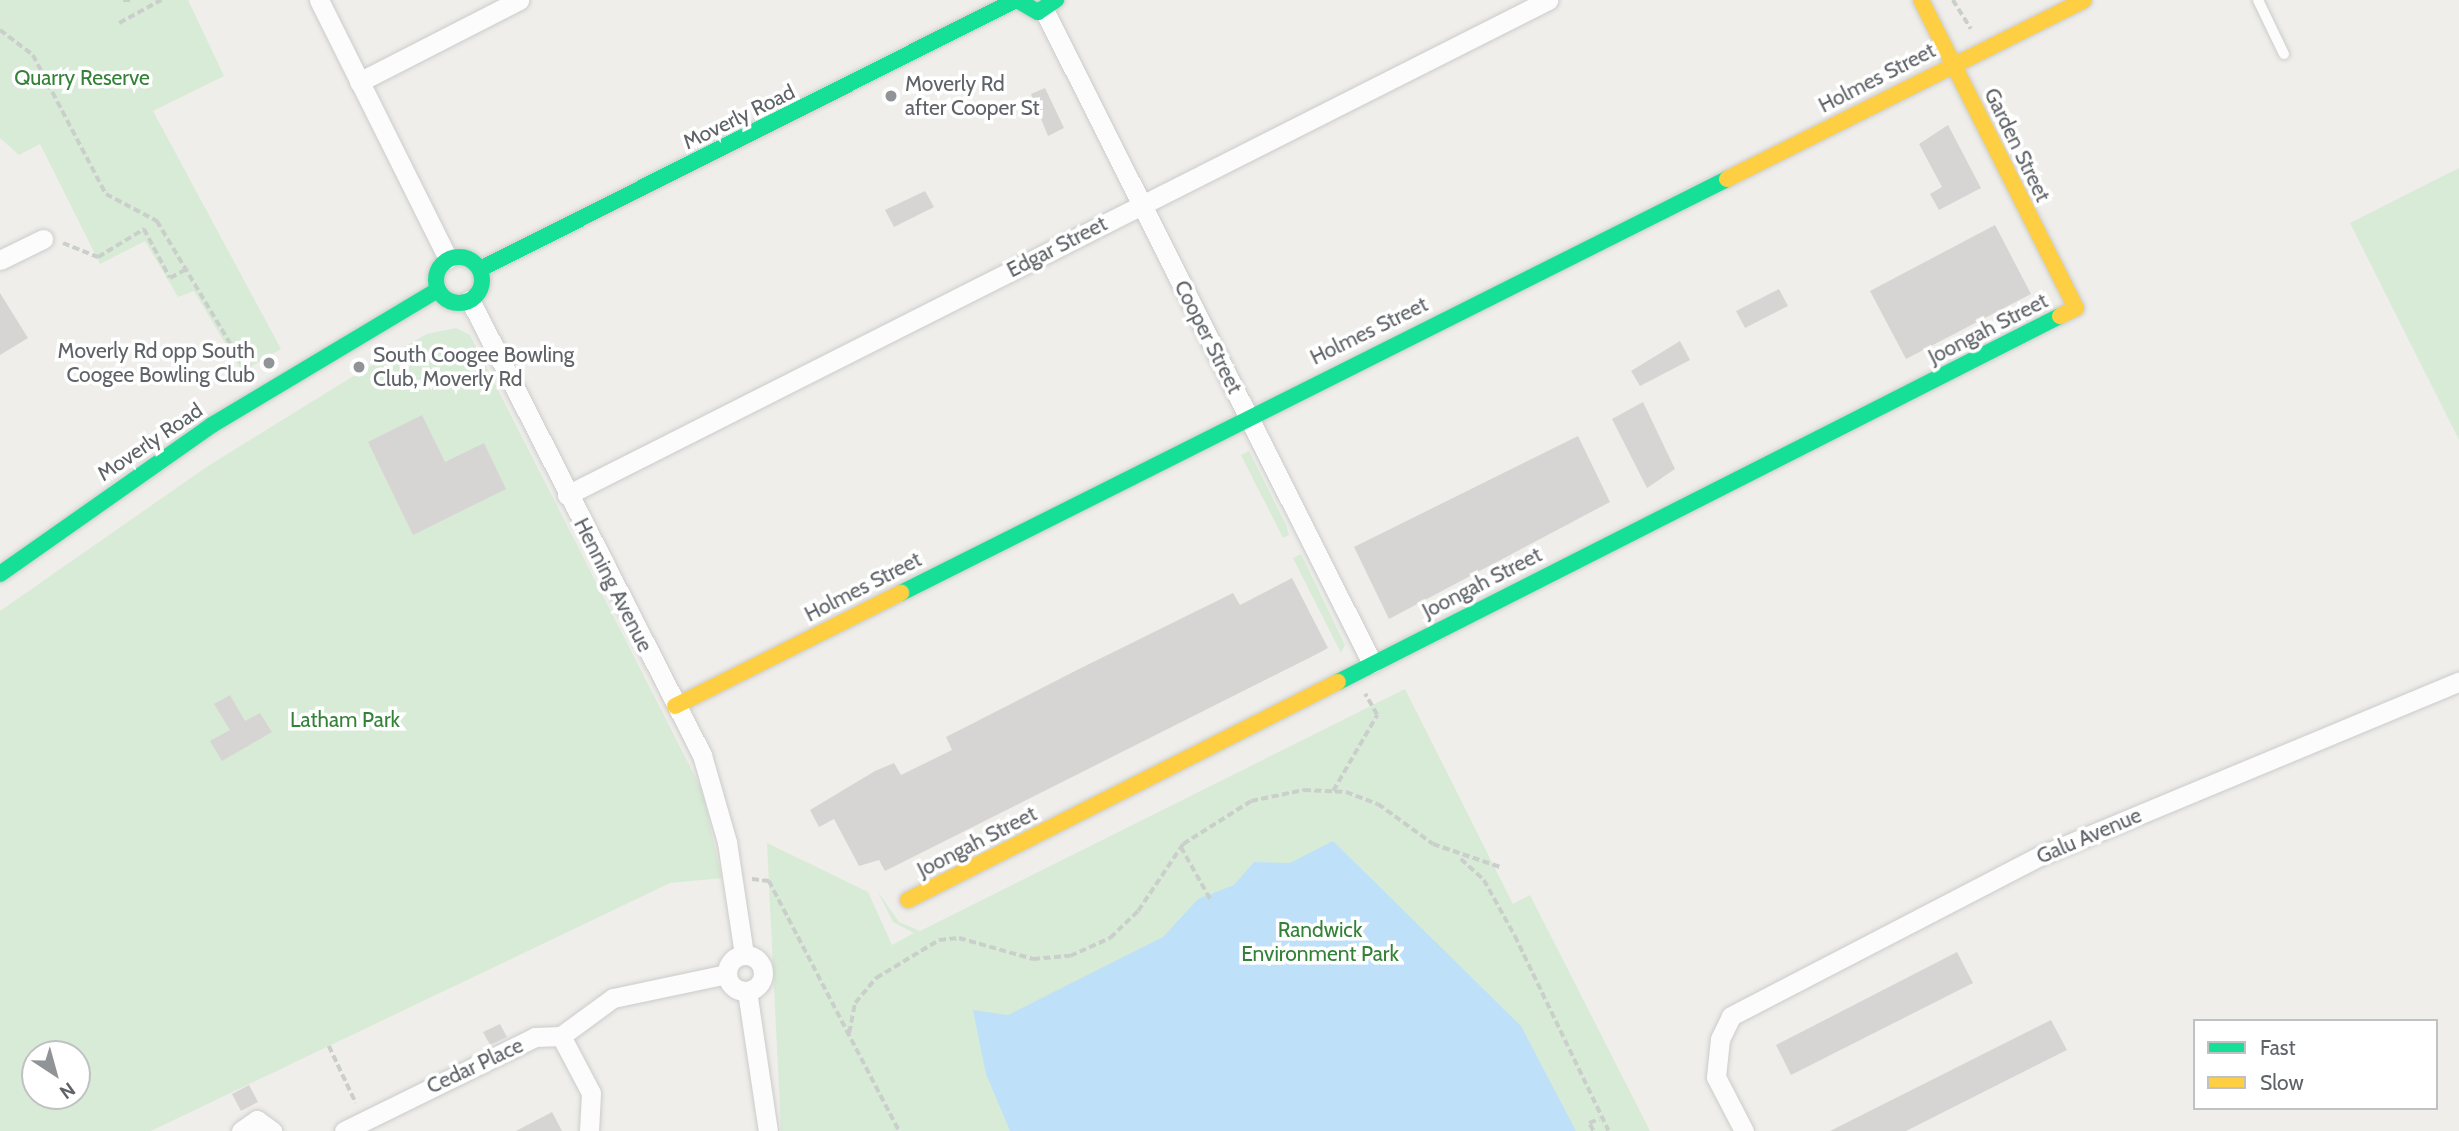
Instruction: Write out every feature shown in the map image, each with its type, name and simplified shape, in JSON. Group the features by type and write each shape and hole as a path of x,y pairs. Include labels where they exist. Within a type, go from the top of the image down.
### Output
{"street":[{"path":"319,0 448,259"},
{"path":"359,82 519,0"},
{"path":"1016,0 1031,11 1050,5"},
{"name":"Moverly Road","path":"480,269 1016,0"},
{"name":"Edgar Street","path":"567,495 1548,0"},
{"name":"Garden Street","path":"1921,0 2076,308"},
{"name":"Holmes Street","path":"675,706 1247,415 1952,64 1979,57 2084,0"},
{"name":"Cooper Street","path":"1050,5 1142,204 1372,663"},
{"path":"0,260 43,239"},
{"path":"448,259 469,259 480,269 480,290 470,300 456,302 438,290 436,276 448,259"},
{"name":"Moverly Road","path":"0,574 212,425 438,290"},
{"name":"Henning Avenue","path":"470,300 567,495 702,755 734,877 744,954"},
{"name":"Joongah Street","path":"908,900 2076,308"},
{"name":"Galu Avenue","path":"1744,1131 1716,1077 1720,1040 1731,1016 2042,855 2458,685"},
{"path":"744,954 757,959 764,971 760,985 747,991 734,987 727,974 729,964 744,954"},
{"name":"Cedar Place","path":"344,1131 363,1118 535,1037 561,1036 613,998 727,974"},
{"path":"747,991 768,1131"},
{"path":"561,1036 592,1093 589,1131"},
{"path":"241,1131 257,1120 272,1131"}],"lane":[{"path":"2258,0 2284,54"}],"path":[{"path":"123,0 133,0"},
{"path":"118,23 161,0"},
{"path":"1953,0 1969,30"},
{"path":"0,30 33,55 106,194 157,221 188,268 249,374"},
{"path":"43,239 91,249 99,257 144,229 170,278 188,268"},
{"path":"1333,791 1377,715 1352,675"},
{"path":"849,1033 855,1003 876,978 939,940 959,938 1032,959 1070,956 1110,938 1138,911 1181,847 1209,822 1251,801 1304,790 1333,791 1378,804 1460,857 1484,880 1515,936 1599,1119 1609,1131"},
{"path":"1181,847 1212,902"},
{"path":"1460,857 1500,867"},
{"path":"734,877 769,881 899,1131"},
{"path":"329,1046 363,1118"},
{"path":"1593,1131 1589,1123 1599,1119"}],"green space":[{"name":"Quarry Reserve","path":"0,0 188,0 224,76 153,111 281,349 242,372 194,291 178,297 145,241 100,264 40,144 19,155 0,138"},
{"path":"2459,168 2459,440 2350,223"},
{"name":"Latham Park","path":"456,328 470,335 702,790 722,878 670,883 151,1131 0,1131 0,611 208,466 427,334"},
{"path":"1249,451 1286,525 1289,535 1283,538 1241,455"},
{"path":"1301,554 1345,645 1341,653 1293,558"},
{"name":"Randwick Environment Park","path":"1405,689 1513,904 1530,895 1650,1131 781,1131 767,843 868,892 892,945 914,933 893,922 878,892 899,922 920,931"}],"water":[{"path":"1333,841 1521,1026 1576,1131 1010,1131 986,1074 973,1010 1008,1015 1163,937 1198,899 1234,885 1254,862 1290,863"}],"building":[{"path":"1045,88 1064,128 1048,136 1031,94"},
{"path":"1948,125 1981,188 1939,210 1930,194 1942,187 1919,144"},
{"path":"925,191 934,207 894,227 885,210"},
{"path":"1995,225 2031,294 1906,359 1870,291"},
{"path":"1779,289 1788,306 1745,328 1736,311"},
{"path":"0,293 28,338 0,355"},
{"path":"1680,341 1690,360 1640,386 1631,371"},
{"path":"1643,402 1675,469 1647,488 1612,419"},
{"path":"422,415 445,462 484,443 506,489 413,535 368,442"},
{"path":"1578,436 1610,502 1389,619 1354,547"},
{"path":"1292,578 1328,648 885,871 879,860 859,866 834,819 819,827 810,810 875,771 894,763 901,775 952,750 946,737 1233,593 1240,605"},
{"path":"230,695 245,721 260,713 272,732 222,761 210,741 230,730 214,704"},
{"path":"1957,952 1973,983 1791,1075 1776,1045"},
{"path":"2051,1020 2067,1050 1906,1131 1830,1131"},
{"path":"500,1024 507,1037 490,1045 483,1032"},
{"path":"249,1085 258,1102 241,1111 232,1094"},
{"path":"552,1112 562,1131 516,1131"}],"traffic: fast":[{"path":"480,269 1016,0"},
{"path":"1017,0 1038,12 1056,0"},
{"path":"901,593 1727,179"},
{"path":"459,257 475,264 482,280 475,296 459,303 443,296 436,280 443,264 459,257"},
{"path":"0,574 212,425 438,290"},
{"path":"1338,682 2060,316"}],"traffic: slow":[{"path":"1921,0 2076,308 2060,316"},
{"path":"1727,179 2084,0"},
{"path":"675,706 901,593"},
{"path":"908,900 1338,682"}],"place":[{"name":"Moverly Rd after Cooper St","path":"891,96"},
{"name":"Moverly Rd opp South Coogee Bowling Club","path":"269,363"},
{"name":"South Coogee Bowling Club, Moverly Rd","path":"359,367"}]}
